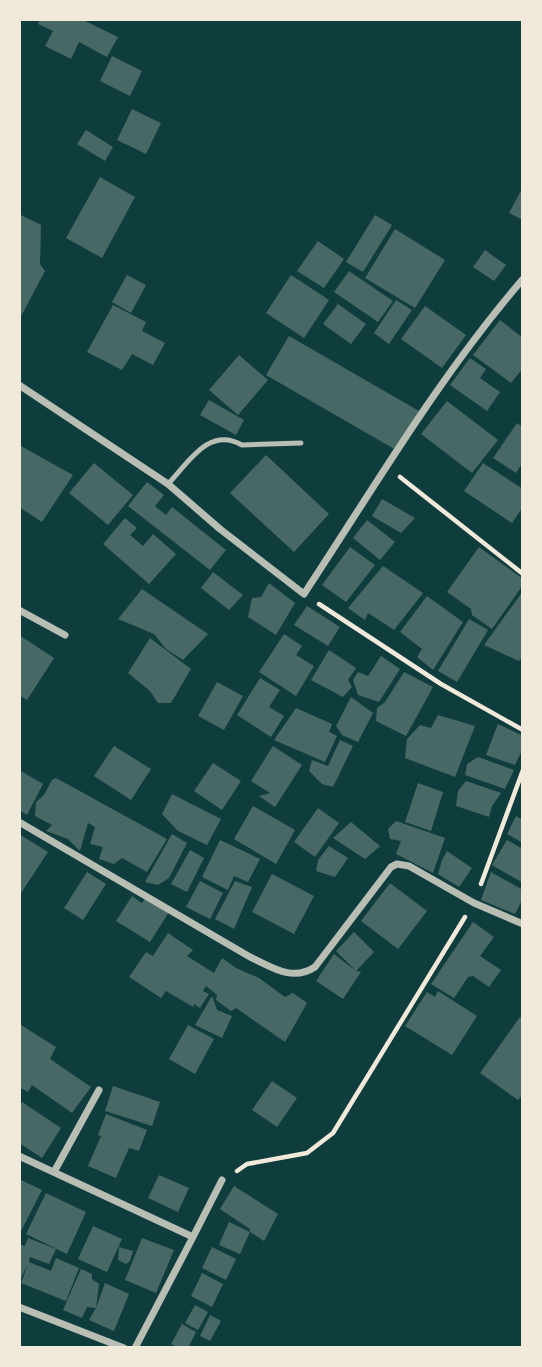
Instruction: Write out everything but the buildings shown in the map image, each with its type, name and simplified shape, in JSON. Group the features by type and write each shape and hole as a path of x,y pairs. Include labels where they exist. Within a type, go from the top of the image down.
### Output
{"street":[{"path":"19,385 169,484 220,529 304,594 441,387 497,309 523,279"},
{"path":"19,610 65,635"},
{"path":"19,822 250,957 289,974 299,975 315,967 391,867 397,864 409,866 474,903 523,924"},
{"path":"54,1172 99,1090"},
{"path":"19,1156 193,1237"},
{"path":"135,1348 222,1180"},
{"path":"19,1307 124,1348"}],"lane":[{"path":"169,484 210,441 218,438 234,441 242,446 301,443"}],"path":[{"path":"388,467 523,574"},
{"path":"304,594 441,684 523,730"},
{"path":"222,1180 247,1164 307,1153 333,1133 474,903 523,770"}]}
